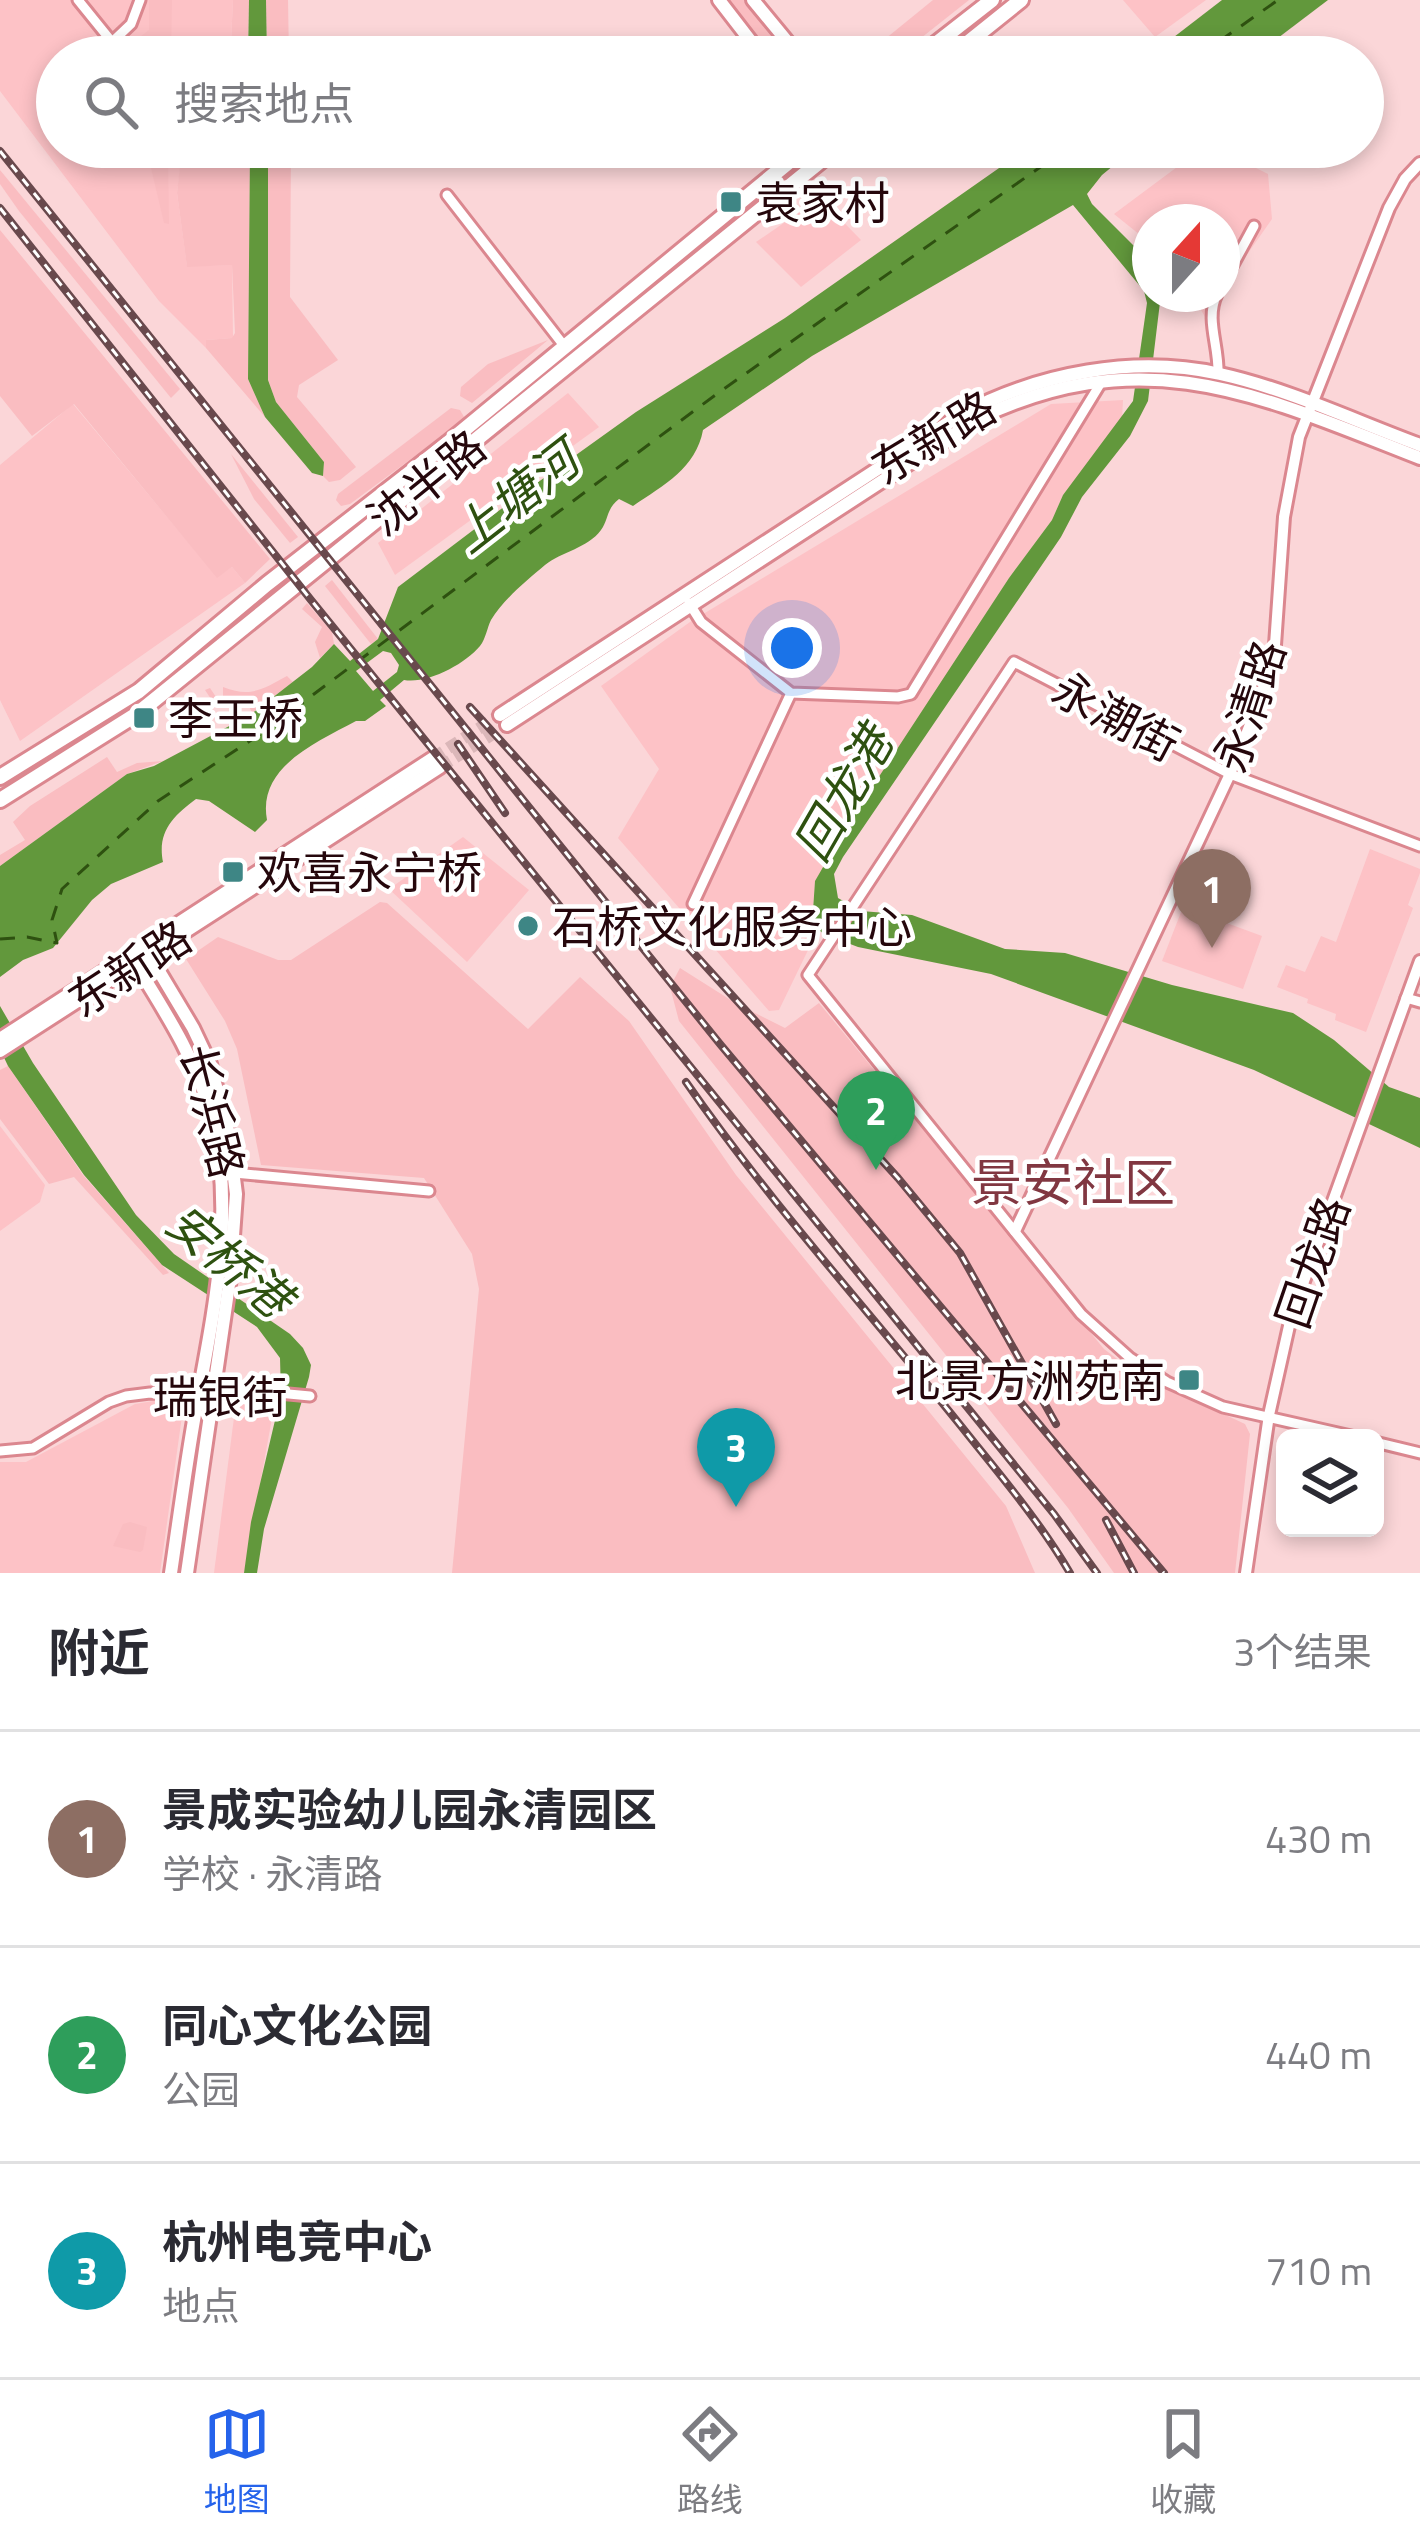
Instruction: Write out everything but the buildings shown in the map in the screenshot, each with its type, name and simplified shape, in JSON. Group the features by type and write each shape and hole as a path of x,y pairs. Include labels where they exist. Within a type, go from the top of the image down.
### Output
{"main road":[{"path":"719,0 747,36"},
{"path":"754,0 783,36"},
{"path":"947,36 992,0"},
{"path":"976,36 1021,0"},
{"name":"沈半路","path":"0,777 139,691 782,168"},
{"name":"沈半路","path":"0,800 137,714 810,168"},
{"name":"东新路","path":"504,720 984,402 1019,387 1057,377 1218,373 1420,458"},
{"name":"东新路","path":"687,600 979,418 1040,392 1132,374"},
{"name":"东新路","path":"1156,374 1310,410 1420,445"},
{"name":"东新路","path":"0,1051 22,1032 436,762"},
{"name":"长浜路","path":"147,950 210,1064 229,1131 234,1173 214,1345 199,1395 171,1573"},
{"name":"长浜路","path":"133,959 180,1038 213,1120 226,1259"},
{"name":"东新路","path":"0,1039 22,1032"},
{"name":"长浜路","path":"187,1573 215,1387 214,1345"}],"street":[{"path":"78,0 107,36"},
{"path":"118,36 131,24 140,0"},
{"name":"永清路","path":"1015,1231 1230,774 1258,702 1275,645 1289,478 1310,410 1389,208 1405,179 1420,164"},
{"path":"447,195 565,347"},
{"path":"1240,252 1254,226"},
{"path":"1209,312 1219,350 1218,373"},
{"path":"687,600 701,622 791,693 898,698 911,694 1102,381"},
{"name":"永潮街","path":"1015,1231 808,975 1014,662 1230,774 1420,846"},
{"path":"693,904 791,693"},
{"name":"回龙路","path":"1246,1573 1269,1415 1302,1282 1420,961"},
{"path":"1406,998 1420,1002"},
{"path":"234,1173 429,1191"},
{"path":"1015,1231 1081,1313 1130,1358 1167,1382 1223,1407 1324,1429"},
{"name":"瑞银街","path":"0,1451 33,1448 126,1396 199,1395 215,1387 310,1396"},
{"path":"1384,1444 1420,1453"}],"shaded area":[{"path":"0,0 233,0 231,36 36,36 36,139 0,91"},
{"path":"149,0 172,0 171,36 141,36 149,30"},
{"path":"233,0 249,0 248,36 231,36"},
{"path":"249,0 266,0 267,36 248,36"},
{"path":"266,0 288,0 289,36 267,36"},
{"path":"728,0 744,0 772,36 756,36"},
{"path":"933,0 969,0 924,36 889,36"},
{"path":"1123,0 1206,0 1156,36"},
{"path":"1222,0 1328,0 1281,36 1175,36"},
{"path":"58,168 180,168 177,193 187,266 232,265 233,338 206,340 206,348 159,301"},
{"path":"151,168 168,168 169,224 164,223"},
{"path":"180,168 250,168 248,379 265,417 206,348 206,340 232,338 235,333 232,265 187,267 177,193"},
{"path":"250,168 268,168 268,380 276,402 324,462 323,476 312,473 265,417 248,379"},
{"path":"268,168 291,168 290,297 338,360 299,385 297,397 356,467 329,482 323,476 324,462 276,402 268,380"},
{"path":"999,168 1110,168 1087,194 1132,244 1132,276 1073,205 812,356 703,430 693,455 656,491 633,506 619,499 596,536 551,561 502,605 480,646 465,659 435,676 404,680 380,700 386,706 365,721 356,721 293,758 271,785 267,820 255,832 209,801 196,799 169,826 162,842 163,862 111,884 53,948 23,960 0,977 0,866 127,774 154,766 250,715 334,644 350,661 378,639 398,587 509,503","holes":["383,651 391,653 399,665 373,691 356,671"]},
{"path":"1176,168 1256,168 1268,174 1272,219 1240,265 1240,204 1132,204 1132,228 1114,214"},
{"path":"0,170 180,389 171,398 19,211 0,184"},
{"path":"820,198 861,240 801,287 756,242"},
{"path":"0,230 270,559 245,583 232,567 217,578 74,404 32,436 0,396"},
{"path":"1146,312 1159,312 1148,401 1130,436 1082,497 1061,537 843,857 834,874 838,898 861,911 912,915 1005,949 1065,953 1172,985 1293,1013 1334,1040 1389,1087 1420,1098 1420,1148 1254,1070 991,974 858,947 812,925 815,881 848,824 1052,520 1063,495 1133,401"},
{"path":"548,340 472,403 460,396 461,387 488,364"},
{"path":"568,393 599,427 395,575 378,543"},
{"path":"1123,400 1122,420 1063,495 1052,520 1009,578 815,881 810,946 779,1010 769,1011 618,838 659,769 601,686 690,622 1051,404"},
{"path":"73,404 217,577 232,567 245,583 20,741 0,700 0,465"},
{"path":"451,408 460,410 461,422 341,506 338,494"},
{"path":"231,454 298,537 290,543 254,499"},
{"path":"332,580 378,639 371,644 325,586"},
{"path":"307,603 332,632 334,644 320,658 315,642 322,627 302,609"},
{"path":"287,676 293,682 252,713 245,697 213,702 205,690 210,688 218,700 223,687 249,692"},
{"path":"107,757 117,772 137,763 163,761 127,774 0,866 0,855 25,840 13,822"},
{"path":"463,837 529,890 467,962 389,889"},
{"path":"1370,849 1420,869 1420,873 1408,905 1413,908 1366,1032 1277,987 1286,965 1305,972 1321,936 1336,942"},
{"path":"380,902 387,903 528,1029 580,977 629,1021 736,1175 1006,1506 1035,1573 452,1573 479,1289 472,1254 424,1178 261,1165 237,1049 186,959 218,937 278,960 291,960"},
{"path":"1183,907 1262,936 1243,989 1162,961"},
{"path":"680,968 785,1028 819,1003 1104,1349 1136,1373 1245,1424 1250,1434 1235,1573 1114,1573 1068,1508 679,1021 670,987"},
{"path":"0,1006 136,1215 174,1254 290,1334 311,1365 264,1529 257,1573 244,1573 281,1395 280,1358 257,1327 162,1265 84,1175 8,1066 0,1049"},
{"path":"8,1066 83,1175 169,1273 163,1275 74,1177 49,1184 0,1119 0,1070"},
{"path":"0,1126 45,1185 40,1202 0,1231"},
{"path":"159,1400 176,1404 182,1416 160,1573 0,1573 0,1462 26,1462 135,1404"},
{"path":"236,1402 274,1407 244,1573 214,1573"},
{"path":"123,1524 147,1527 140,1552 113,1546"}],"ferry route":[{"path":"1227,36 1278,0"},
{"path":"0,939 27,937 57,943 52,920 62,889 158,801 259,735 718,393 1039,168"}],"tunnel":[{"path":"433,758 500,715"},
{"path":"440,767 507,725"}],"railway":[{"path":"0,151 720,1044 1164,1573"},
{"path":"0,208 1097,1573"},
{"path":"470,707 898,1178 960,1253 1056,1424"},
{"path":"458,744 505,813"},
{"path":"686,1082 786,1214 1018,1498 1070,1573"},
{"path":"1106,1520 1134,1573"}],"place":[{"name":"袁家村","path":"731,202"},
{"name":"李王桥","path":"144,718"},
{"name":"欢喜永宁桥","path":"233,872"},
{"name":"石桥文化服务中心","path":"528,926"},
{"name":"景成实验幼儿园永清园区","path":"1212,948"},
{"name":"同心文化公园","path":"876,1170"},
{"name":"北景方洲苑南","path":"1189,1380"},
{"name":"杭州电竞中心","path":"736,1507"}],"district":[{"name":"景安社区","path":"1073,1182"}],"water label":[{"name":"上塘河","path":"515,497"},
{"name":"回龙港","path":"843,794"},
{"name":"安桥港","path":"229,1260"}]}
